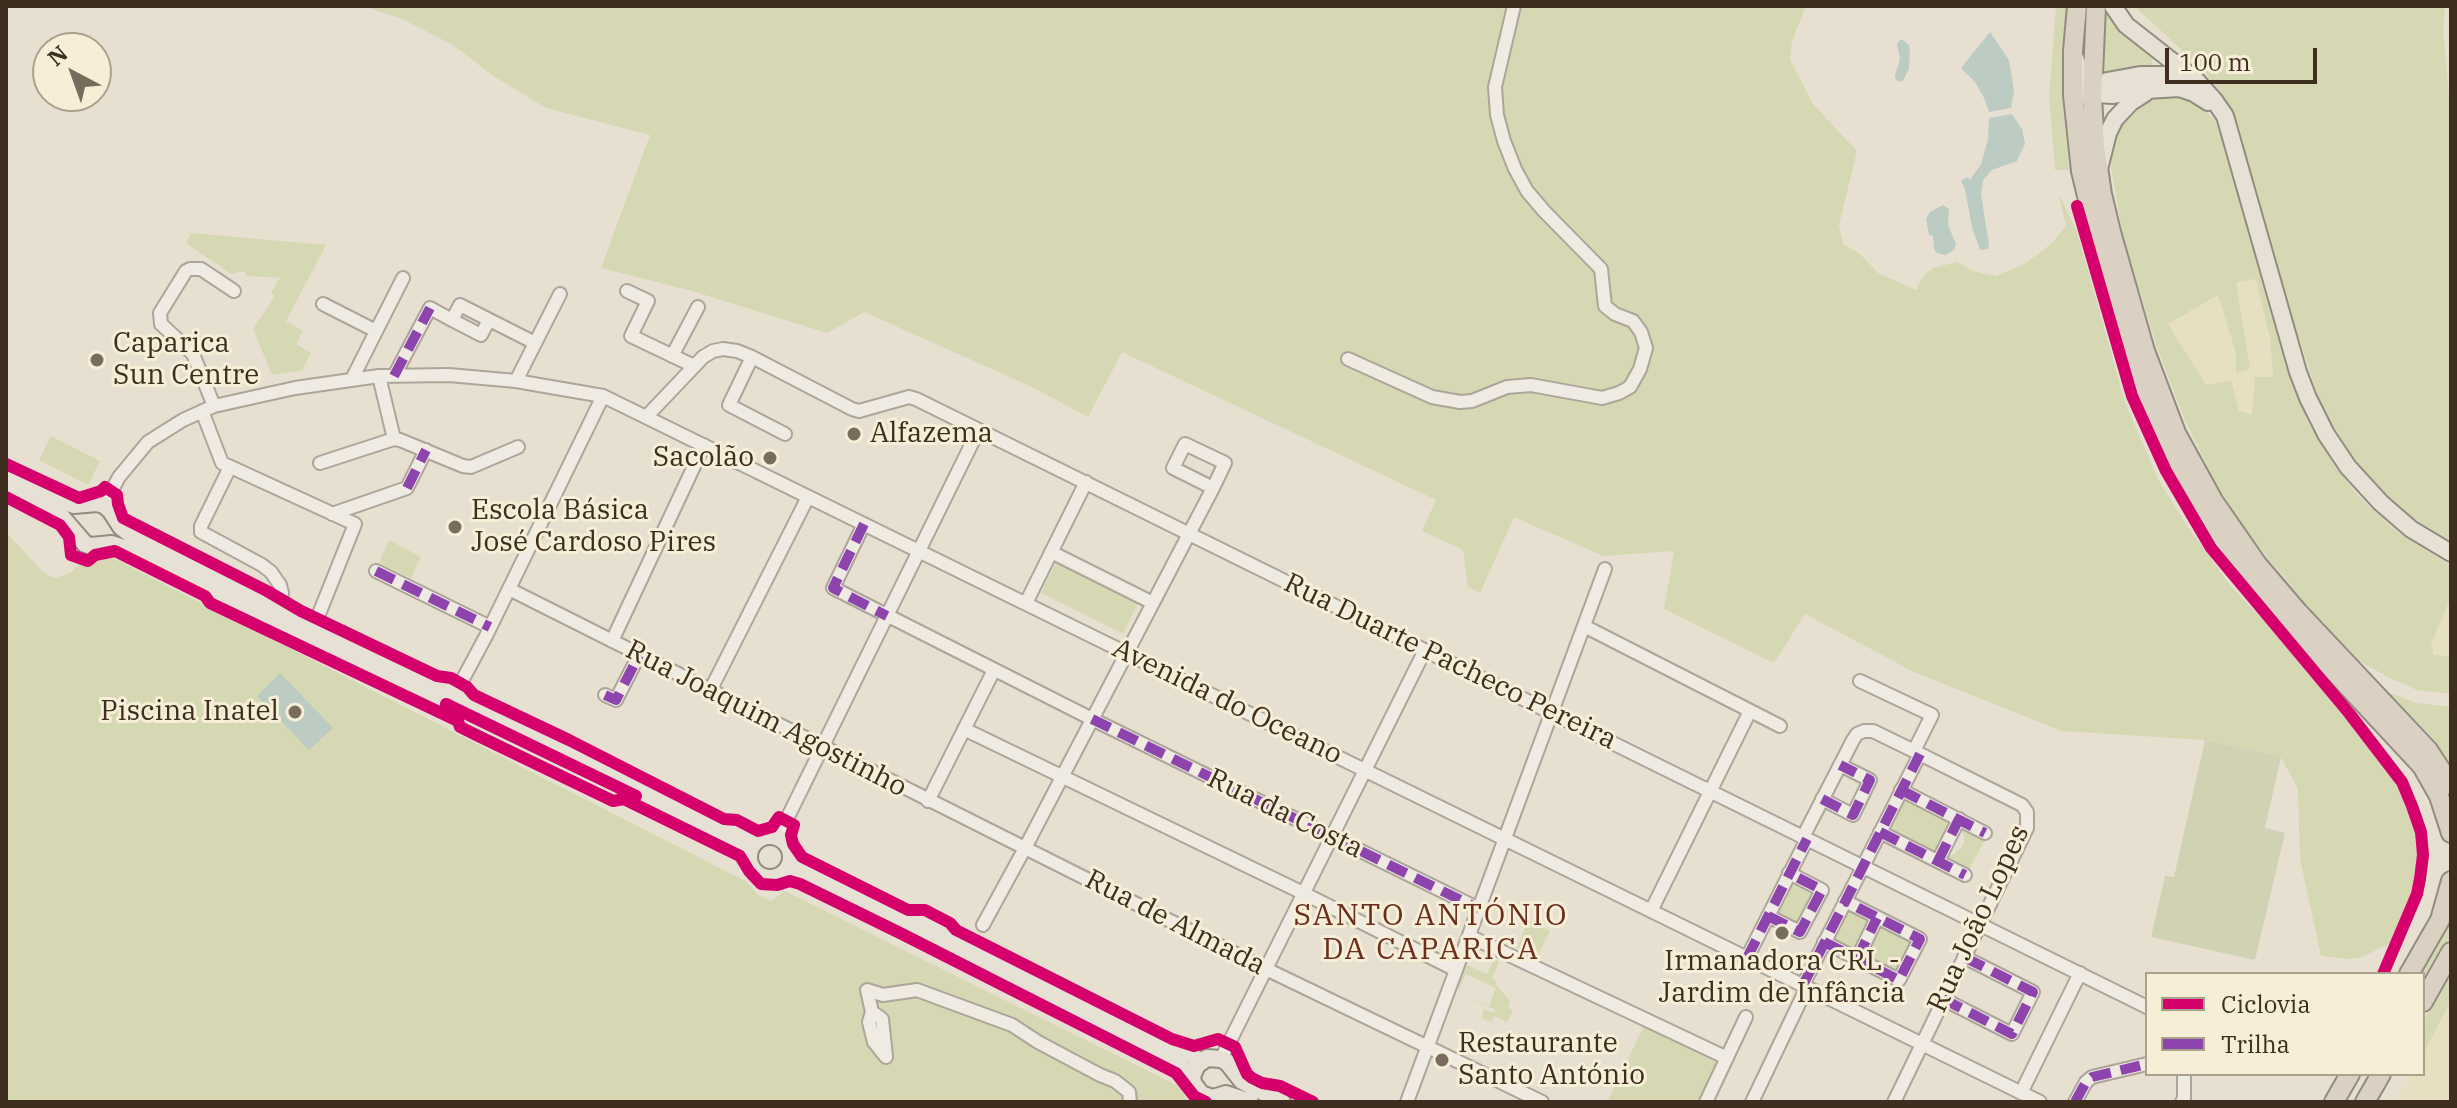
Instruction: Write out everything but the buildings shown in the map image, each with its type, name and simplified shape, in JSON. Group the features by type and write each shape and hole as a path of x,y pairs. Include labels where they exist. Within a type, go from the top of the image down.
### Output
{"highway":[{"path":"2077,6 2073,51 2076,135 2086,194 2136,367 2156,421 2181,474 2218,536 2260,591 2422,766 2439,796 2451,833"},
{"path":"2096,6 2098,170 2111,232 2145,351 2171,420 2200,478 2228,524 2264,573 2428,750 2451,785"},
{"path":"2410,972 2440,920 2451,881"},
{"path":"2425,1000 2451,952"},
{"path":"2334,1102 2349,1076"},
{"path":"2365,1102 2382,1076"}],"main road":[{"path":"2113,6 2126,25 2190,75 2225,116 2298,372 2321,426 2372,495 2411,529 2451,553"},
{"path":"2147,42 2157,57 2160,81"},
{"path":"2073,51 2083,79 2099,93"},
{"path":"2098,170 2108,133 2120,112 2160,81 2176,76 2190,82 2214,100"},
{"path":"2076,135 2078,107 2083,97 2099,93 2107,81 2116,78 2160,81 2188,90 2205,100 2222,117 2231,135"},
{"path":"6,472 66,502 103,508 130,534 456,692 753,846"},
{"path":"6,489 61,516 85,544 112,544 129,550 753,846"},
{"path":"76,535 73,524 83,507 103,508 116,523 114,535 98,546"},
{"path":"764,836 778,837 790,849 789,864 774,878 762,876 751,866 753,846 764,836"},
{"path":"789,864 1201,1061"},
{"path":"789,864 1192,1076"},
{"path":"1250,1102 1226,1094 1213,1098 1201,1094 1193,1083 1194,1070 1201,1061 1214,1057 1226,1063 1242,1081 1282,1102"},
{"path":"1226,1063 1234,1079 1226,1094"},
{"path":"2372,1102 2382,1076"}],"street":[{"path":"1348,359 1432,397 1460,402 1472,401 1507,387 1531,385 1602,398 1630,387 1640,369 1646,348 1641,332 1633,321 1605,306 1601,269 1527,191 1504,141 1497,115 1495,87 1514,6"},
{"path":"234,291 201,269 190,269 160,313 161,324 193,354 222,463 355,524 315,624"},
{"path":"352,379 403,278"},
{"path":"627,291 648,301 631,336 694,366 647,416"},
{"path":"516,381 560,294"},
{"path":"323,304 376,331"},
{"path":"394,376 430,308 452,320 460,305 535,343"},
{"path":"672,356 698,307"},
{"name":"Rua Duarte Pacheco Pereira","path":"694,366 713,351 737,351 859,411 909,397 2145,1006"},
{"path":"752,357 729,405 785,434"},
{"name":"Avenida do Oceano","path":"103,508 124,469 148,442 208,408 295,388 379,376 449,375 516,381 603,396 2040,1102"},
{"path":"379,376 394,439"},
{"path":"456,692 603,396"},
{"path":"778,837 978,431"},
{"path":"320,463 394,439 471,467 518,447"},
{"path":"612,641 704,445"},
{"path":"332,514 407,488 426,450"},
{"path":"230,467 201,532 271,572 282,593 280,606"},
{"path":"1026,603 1086,482"},
{"path":"983,925 1213,488"},
{"path":"711,689 808,497"},
{"name":"Rua da Costa","path":"864,524 833,588 1479,909"},
{"path":"1051,552 1153,603"},
{"path":"1407,1102 1605,569"},
{"path":"376,571 490,627"},
{"name":"Rua Joaquim Agostinho","path":"509,589 1025,848"},
{"path":"1584,626 1780,726"},
{"path":"1226,1063 1266,969 1425,650"},
{"path":"605,695 616,700 639,655"},
{"path":"928,801 994,670"},
{"path":"1752,1102 1824,942 1901,790 1932,715 1860,681"},
{"path":"1651,911 1750,711"},
{"path":"964,729 1456,970"},
{"name":"Rua João Lopes","path":"1747,958 1822,799 1857,734 1873,731 1917,752 2022,805 2027,812 2027,828 1921,1043"},
{"path":"1822,799 1853,815 1870,780 1840,765"},
{"path":"1901,790 1985,833"},
{"path":"1938,861 1959,819"},
{"path":"1880,832 1965,875"},
{"name":"Rua de Almada","path":"1025,848 1542,1102"},
{"path":"1768,916 1800,932 1822,890 1789,873"},
{"path":"1824,942 1899,980 1920,939 1845,901"},
{"path":"1857,959 1877,918"},
{"path":"1469,936 1727,1058"},
{"path":"1943,999 2012,1034 2033,992 1964,957"},
{"path":"2021,1093 2080,973"},
{"path":"886,1057 874,1042 867,990 883,995 917,990 1012,1025 1038,1042 1115,1081 1129,1092 1130,1102"},
{"path":"1706,1102 1746,1017"},
{"path":"1894,1102 1921,1043"},
{"path":"2075,1102 2084,1084 2092,1077 2145,1064"},
{"path":"2182,1102 2184,1076"}],"shaded area":[{"path":"1990,32 2009,60 2014,91 2011,108 1989,112 1975,82 1961,68"},
{"path":"1900,40 1909,45 1910,53 1909,69 1902,82 1896,80 1895,75 1900,59 1897,44"},
{"path":"2012,114 2022,129 2025,144 2017,161 1992,170 1983,180 1981,194 1989,245 1988,249 1980,250 1961,181 1967,177 1970,180 1981,164 1988,139 1989,118"},
{"path":"1943,205 1949,209 1948,225 1956,244 1954,250 1945,255 1934,249 1926,219 1930,212"},
{"path":"2256,278 2270,338 2273,378 2253,416 2239,412 2206,385 2168,324 2218,295 2236,353 2236,373 2250,369 2236,282"},
{"path":"2451,597 2451,656 2434,655 2431,644"},
{"name":"Piscina Inatel","path":"280,673 333,728 309,750 257,696"},
{"path":"2451,1001 2451,1102 2395,1102 2411,1076 2425,1076 2425,1050"}],"green space":[{"path":"363,6 1806,6 1792,41 1790,60 1813,104 1857,151 1839,225 1843,244 1860,254 1878,273 1916,290 1924,275 1933,268 1957,262 1973,271 1996,276 2026,263 2052,243 2066,226 2059,194 2077,232 2125,402 2158,479 2229,584 2306,665 2392,771 2411,806 2420,838 2420,868 2416,893 2395,941 2362,957 2321,956 2300,859 2298,789 2281,757 2205,740 2062,731 1914,672 1805,614 1774,663 1664,609 1674,551 1603,556 1514,517 1480,593 1468,587 1463,550 1422,531 1436,500 1122,352 1088,417 1030,386 864,312 827,333 692,291 601,268 650,135 546,108 492,75 453,45 402,19"},
{"path":"2056,6 2066,6 2062,96 2069,170 2055,170 2049,96"},
{"path":"2105,6 2152,57 2153,66 2102,74"},
{"path":"2134,6 2445,6 2443,29 2451,120 2451,541 2403,512 2371,480 2353,458 2322,408 2269,248 2232,119 2220,90 2197,64"},
{"path":"2177,93 2194,101 2214,119 2223,141 2267,300 2308,423 2336,468 2360,498 2397,532 2451,566 2451,597 2431,644 2434,655 2451,656 2451,694 2417,690 2359,661 2317,617 2243,528 2213,478 2185,420 2156,345 2122,231 2111,166 2113,144 2122,119 2139,103 2157,95","holes":["2256,279 2270,338 2273,377 2255,377 2252,415 2239,411 2231,381 2206,385 2168,324 2218,295 2236,353 2236,373 2250,369 2236,282"]},
{"path":"191,233 326,245 286,321 303,331 296,344 311,353 302,370 272,375 253,329 275,296 271,293 280,278 246,276 244,271 231,274 186,243"},
{"path":"51,436 100,461 88,485 39,460"},
{"path":"6,532 44,573 54,578 69,574 81,562 88,565 103,556 113,558 747,882 758,895 771,901 785,891 1182,1088 1187,1102 6,1102"},
{"path":"389,540 421,557 411,578 379,563"},
{"path":"1058,559 1140,599 1123,634 1041,593"},
{"path":"2389,693 2417,703 2451,707 2451,764 2432,737"},
{"path":"2205,740 2281,757 2265,828 2285,833 2255,960 2151,937 2165,876 2174,877"},
{"path":"1899,794 1951,821 1933,854 1882,828"},
{"path":"1962,824 1987,836 1967,873 1942,860 1946,855 1954,855 1964,844 1964,834 1959,830"},
{"path":"1789,873 1822,890 1800,932 1768,916"},
{"path":"1845,901 1920,939 1899,980 1824,942"},
{"path":"2451,914 2451,936 2425,984 2425,972 2421,972"},
{"path":"1528,920 1550,931 1537,958 1517,948"},
{"path":"1494,958 1499,962 1492,978 1510,1001 1508,1008 1513,1010 1507,1022 1494,1016 1491,1022 1481,1018 1484,1009 1494,1013 1495,1009 1454,994 1489,1006 1496,988 1466,974 1459,990 1456,988 1464,964 1487,974"},
{"path":"2451,970 2451,1001 2425,1050 2425,1018"},
{"path":"1645,1024 1712,1056 1716,1065 1698,1102 1607,1102"}],"marked path":[{"path":"394,376 430,308"},
{"path":"407,488 426,450"},
{"path":"864,524 833,588 887,616"},
{"path":"376,571 490,627"},
{"path":"605,695 616,700 639,655"},
{"path":"1092,719 1479,909"},
{"path":"1803,985 1920,754"},
{"path":"1822,799 1853,815 1870,780 1840,765"},
{"path":"1901,790 1985,833"},
{"path":"1938,861 1959,819"},
{"path":"1880,832 1965,875"},
{"path":"1747,958 1807,839"},
{"path":"1768,916 1800,932 1822,890 1789,873"},
{"path":"1824,942 1899,980 1920,939 1845,901"},
{"path":"1857,959 1877,918"},
{"path":"1943,999 2012,1034 2033,992 1964,957"},
{"path":"2075,1102 2092,1077 2145,1064"}],"cycle path":[{"path":"2077,206 2132,396 2166,471 2211,548 2349,713 2402,782 2412,806 2421,832 2423,855 2420,879 2417,894 2384,972"},
{"path":"6,464 79,498 105,487 117,495 123,518 301,611 437,676 451,678 474,695 724,819 737,820 758,831 772,827 779,817 794,825 791,835 793,844 802,857 908,910 925,910 950,923 956,930 1172,1039 1194,1046 1218,1039 1235,1047 1247,1074 1252,1078 1280,1086 1313,1102"},
{"path":"6,497 60,525 69,537 71,555 88,561 95,555 115,551 205,596 210,603 458,721 460,727 478,736 613,801 624,799 740,856 761,884 777,885 790,881 800,884 902,934 1176,1073 1194,1096 1206,1102"},
{"path":"446,704 636,796"}],"place":[{"name":"Caparica Sun Centre","path":"97,360"},
{"name":"Alfazema","path":"854,434"},
{"name":"Sacolão","path":"770,458"},
{"name":"Escola Básica José Cardoso Pires","path":"455,527"},
{"name":"Piscina Inatel","path":"295,712"},
{"name":"Irmanadora CRL - Jardim de Infância","path":"1782,933"},
{"name":"Restaurante Santo António","path":"1442,1060"}],"district":[{"name":"SANTO ANTÓNIO DA CAPARICA","path":"1431,933"}]}
